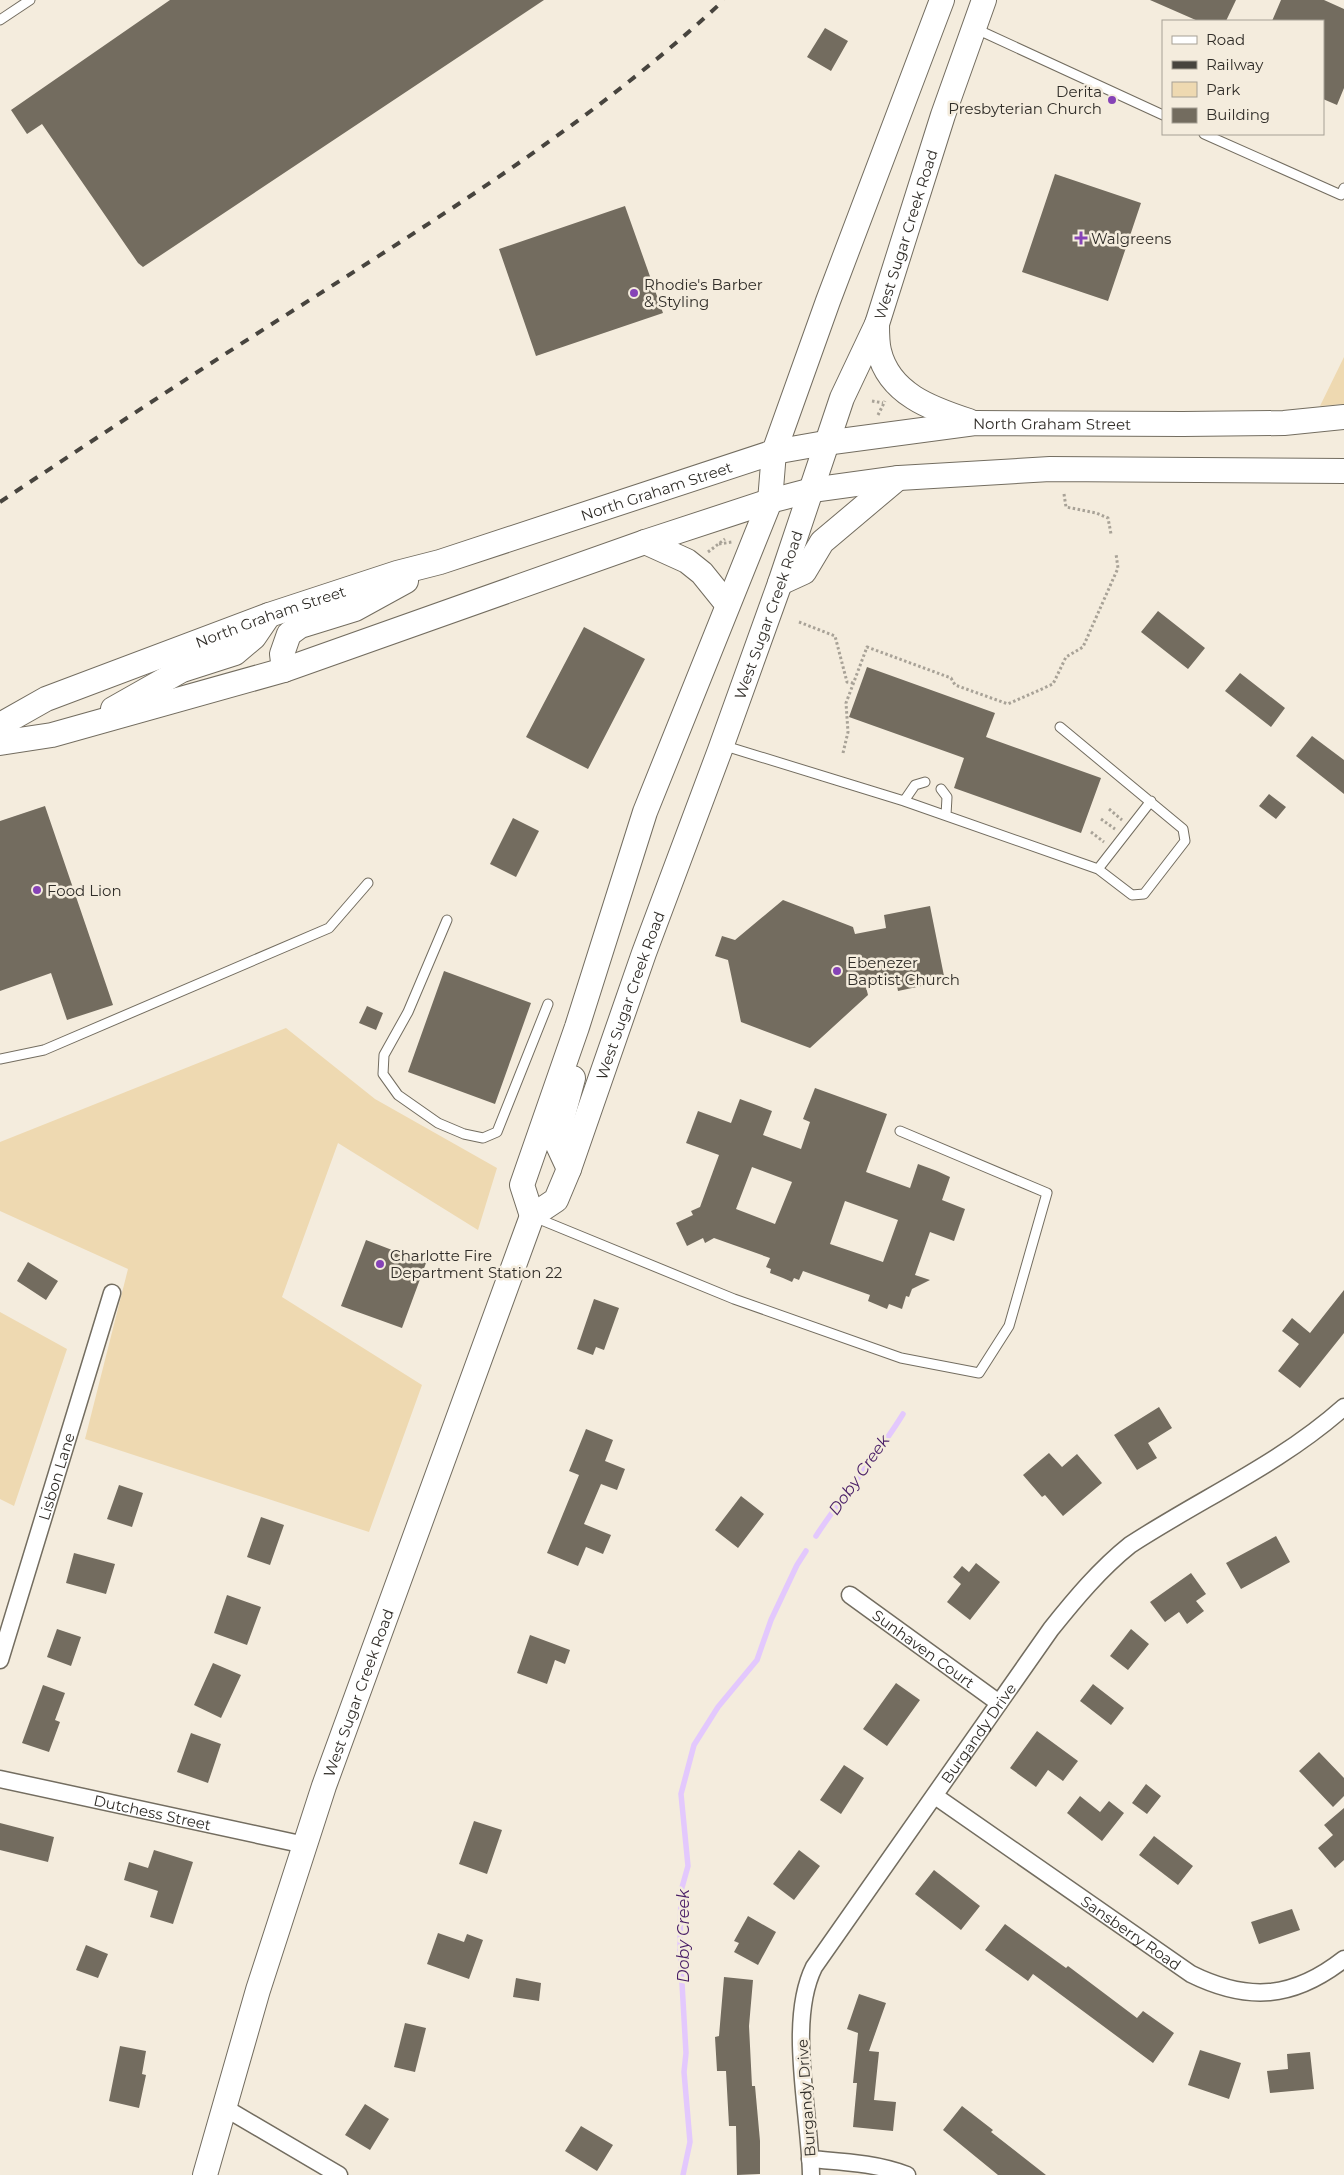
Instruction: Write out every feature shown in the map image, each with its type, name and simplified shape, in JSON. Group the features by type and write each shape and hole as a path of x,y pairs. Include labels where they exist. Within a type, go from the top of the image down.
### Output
{"main road":[{"path":"532,1216 522,1185 577,1027 645,812 770,501 774,452 942,0"},
{"name":"West Sugar Creek Road","path":"205,2175 258,1990 324,1786 532,1216 556,1200 569,1169 644,952 722,745 780,583 842,398 877,324 943,115 984,0"},
{"path":"877,324 879,351 885,368 906,393 939,411 976,423"},
{"name":"North Graham Street","path":"0,726 46,699 269,615 397,573 440,562 774,452 826,443 976,423 1284,423 1344,417"},
{"path":"0,743 52,735 284,670 645,542 770,501 812,490 899,478 1050,469 1344,471"},
{"path":"780,583 804,572 822,542 899,478"},
{"path":"645,542 687,561 702,572 727,604"},
{"path":"284,670 282,654 288,634 300,626 355,609 440,562"},
{"path":"81,727 182,670 235,653 254,637 269,615"},
{"path":"569,1169 556,1141 577,1063 577,1027"}],"street":[{"name":"Lisbon Lane","path":"0,1660 112,1293"},
{"name":"Burgandy Drive","path":"810,2167 801,2025 805,1989 814,1967 998,1703 1051,1629 1081,1592 1113,1558 1156,1528 1282,1456 1315,1434 1344,1407"},
{"name":"Sunhaven Court","path":"850,1596 998,1703"},
{"name":"Dutchess Street","path":"0,1779 305,1845"},
{"name":"Sansberry Road","path":"935,1796 1191,1974 1214,1985 1252,1993 1270,1992 1296,1986 1320,1976 1344,1959"},
{"path":"225,2108 339,2175"},
{"path":"810,2167 864,2163 890,2168 907,2175"}],"lane":[{"path":"0,20 30,0"},
{"path":"974,28 1162,115"},
{"path":"1206,135 1343,193"},
{"path":"722,745 904,801 1098,868 1132,895 1144,894 1185,841 1183,828 1060,727"},
{"path":"904,801 915,785 926,782"},
{"path":"941,789 946,797 946,815"},
{"path":"1098,868 1151,801"},
{"path":"0,1059 44,1050 329,928 368,883"},
{"path":"447,920 408,1012 384,1055 383,1074 398,1095 438,1123 464,1134 483,1138 497,1132 548,1004"},
{"path":"532,1216 734,1299 900,1358 979,1373 1010,1326 1047,1193 900,1131"}],"path":[{"path":"876,418 883,403 888,398"},
{"path":"872,401 883,403"},
{"path":"1064,494 1066,507 1096,513 1108,518 1111,534"},
{"path":"725,534 725,539 728,542"},
{"path":"704,555 725,539"},
{"path":"718,544 737,541"},
{"path":"843,753 848,732 845,707 867,647 951,678 955,685 1008,704 1053,684 1066,657 1083,646 1118,568 1116,554"},
{"path":"799,622 835,636 847,682 853,684"}],"green space":[{"path":"1344,357 1344,404 1320,406"},
{"path":"286,1028 375,1099 497,1168 478,1230 338,1143 282,1297 422,1385 369,1532 85,1439 128,1269 0,1211 0,1142"},
{"path":"0,1312 67,1349 14,1506 0,1499"}],"building":[{"path":"170,0 544,0 143,267 138,263 42,124 27,134 11,110"},
{"path":"1150,0 1236,0 1226,20 1196,20"},
{"path":"1281,0 1324,0 1344,9 1344,88 1337,105 1324,99 1324,20 1272,20"},
{"path":"825,28 848,41 831,71 807,57"},
{"name":"Walgreens","path":"1055,174 1141,203 1108,301 1022,272"},
{"path":"625,206 663,313 536,356 499,249"},
{"path":"1158,611 1205,648 1188,669 1141,632"},
{"path":"584,627 645,659 588,769 526,737"},
{"path":"867,667 995,713 986,737 1101,778 1081,833 954,788 964,758 849,717"},
{"path":"1240,673 1285,708 1271,727 1225,691"},
{"path":"1312,736 1344,760 1344,794 1296,756"},
{"path":"1269,794 1286,807 1276,819 1259,806"},
{"name":"Food Lion","path":"45,806 113,1005 67,1020 51,973 0,991 0,821"},
{"path":"513,818 539,831 516,877 490,864"},
{"name":"Ebenezer Baptist Church","path":"783,900 853,927 855,934 886,928 884,915 930,906 945,981 898,991 896,981 866,987 868,995 810,1048 741,1022 728,960 715,956 722,936 735,940"},
{"path":"444,971 531,1003 495,1104 408,1072"},
{"path":"367,1006 383,1013 376,1030 359,1023"},
{"path":"815,1088 887,1114 866,1172 910,1188 918,1164 950,1177 942,1200 965,1209 954,1241 930,1232 915,1275 930,1280 912,1289 909,1297 906,1296 902,1309 889,1304 887,1309 868,1301 870,1295 803,1271 799,1280 794,1278 792,1282 770,1273 771,1269 766,1267 770,1258 714,1238 705,1243 703,1238 687,1246 676,1223 693,1215 691,1211 700,1207 719,1155 686,1143 698,1111 731,1123 740,1099 759,1106 772,1111 763,1135 801,1149 810,1122 803,1119","holes":["752,1167 792,1182 775,1224 736,1209","845,1201 898,1220 883,1262 830,1244"]},
{"path":"366,1240 426,1263 402,1328 341,1306"},
{"path":"28,1262 58,1281 46,1300 17,1281"},
{"path":"1344,1290 1344,1333 1300,1388 1278,1371 1299,1344 1282,1331 1292,1318 1310,1333"},
{"path":"594,1299 619,1308 604,1350 596,1347 593,1355 577,1349"},
{"path":"1159,1407 1172,1428 1148,1443 1157,1458 1137,1470 1114,1435"},
{"path":"586,1429 613,1440 605,1461 625,1469 617,1490 601,1484 584,1524 611,1535 603,1554 586,1547 578,1566 547,1553 579,1475 569,1471"},
{"path":"1049,1453 1062,1467 1077,1454 1102,1483 1063,1516 1045,1495 1042,1497 1023,1475"},
{"path":"119,1485 143,1493 132,1527 107,1519"},
{"path":"741,1496 764,1514 738,1548 715,1530"},
{"path":"261,1517 284,1525 270,1565 247,1557"},
{"path":"1276,1536 1290,1562 1241,1589 1226,1563"},
{"path":"74,1553 115,1564 106,1594 66,1583"},
{"path":"976,1563 1000,1582 970,1620 947,1602 961,1584 953,1577 962,1566 969,1572"},
{"path":"1191,1573 1206,1594 1196,1601 1204,1611 1187,1624 1179,1612 1165,1622 1150,1602"},
{"path":"227,1595 261,1607 247,1645 214,1633"},
{"path":"57,1629 81,1637 71,1666 47,1657"},
{"path":"1131,1629 1149,1644 1128,1670 1110,1656"},
{"path":"530,1635 570,1650 565,1664 555,1660 547,1684 517,1673"},
{"path":"213,1663 241,1675 221,1718 194,1705"},
{"path":"896,1683 920,1700 887,1746 863,1729"},
{"path":"1093,1684 1124,1708 1111,1725 1080,1701"},
{"path":"43,1685 65,1693 55,1720 60,1722 49,1752 22,1743"},
{"path":"1037,1731 1078,1761 1063,1781 1048,1770 1036,1787 1010,1768"},
{"path":"191,1733 221,1744 208,1783 177,1772"},
{"path":"1319,1752 1344,1778 1344,1796 1333,1807 1299,1771"},
{"path":"844,1765 864,1778 841,1814 820,1800"},
{"path":"1146,1784 1161,1796 1147,1814 1132,1803"},
{"path":"1080,1796 1100,1812 1109,1801 1124,1813 1102,1841 1067,1813"},
{"path":"1344,1808 1344,1860 1335,1868 1318,1848 1333,1835 1324,1825"},
{"path":"474,1821 502,1830 487,1874 459,1864"},
{"path":"0,1823 54,1837 48,1862 0,1850"},
{"path":"1154,1836 1193,1866 1178,1885 1139,1855"},
{"path":"154,1850 193,1862 173,1924 150,1917 158,1891 124,1880 129,1862 148,1868"},
{"path":"799,1850 820,1866 794,1900 773,1884"},
{"path":"934,1870 980,1906 961,1930 915,1894"},
{"path":"1292,1909 1300,1930 1259,1944 1251,1922"},
{"path":"748,1916 776,1932 758,1965 734,1952 739,1943 734,1941"},
{"path":"1005,1924 1066,1968 1068,1966 1137,2018 1143,2011 1174,2033 1153,2063 1033,1974 1028,1981 985,1950"},
{"path":"438,1933 464,1942 467,1934 483,1940 469,1979 427,1964"},
{"path":"86,1945 108,1954 98,1978 76,1970"},
{"path":"724,1977 753,1980 749,2026 752,2086 755,2086 760,2141 760,2174 737,2175 736,2126 729,2126 726,2071 717,2071 715,2037 719,2036"},
{"path":"516,1978 541,1983 539,2001 513,1997"},
{"path":"859,1994 886,2003 869,2051 879,2052 874,2100 896,2102 893,2131 853,2127 857,2083 853,2083 858,2033 847,2029"},
{"path":"405,2023 426,2028 415,2072 394,2067"},
{"path":"120,2046 146,2051 142,2074 146,2075 139,2108 109,2101"},
{"path":"1200,2050 1241,2063 1229,2099 1188,2085"},
{"path":"1310,2052 1314,2089 1270,2093 1267,2071 1288,2069 1287,2054"},
{"path":"365,2104 389,2119 370,2150 345,2135"},
{"path":"962,2106 993,2130 991,2132 1046,2175 998,2175 943,2130"},
{"path":"581,2126 613,2145 597,2171 565,2151"}],"waterway":[{"name":"Doby Creek","path":"816,1536 903,1414"},
{"name":"Doby Creek","path":"683,2175 690,2142 684,2072 686,2053 680,1948 681,1891 688,1866 681,1794 694,1745 718,1707 757,1660 771,1620 797,1565 806,1551"}],"railway":[{"path":"0,502 197,372 422,228 527,157 628,82 724,0"}],"place":[{"name":"Derita Presbyterian Church","path":"1112,100"},
{"name":"Walgreens","path":"1081,238"},
{"name":"Rhodie's Barber & Styling","path":"634,293"},
{"name":"Food Lion","path":"37,890"},
{"name":"Ebenezer Baptist Church","path":"837,971"},
{"name":"Charlotte Fire Department Station 22","path":"380,1264"}]}
